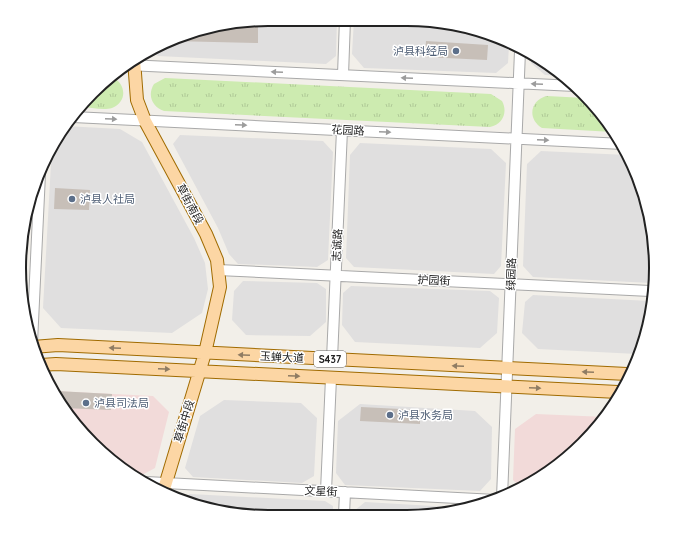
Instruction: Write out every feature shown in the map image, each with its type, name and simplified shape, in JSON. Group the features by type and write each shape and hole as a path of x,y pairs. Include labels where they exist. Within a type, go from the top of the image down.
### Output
{"main road":[{"name":"草街南段","path":"132,69 136,100 145,121 206,234 217,260 220,287 205,353"},
{"name":"玉蝉大道","path":"39,347 58,345 625,374"},
{"name":"草街中段","path":"164,486 205,353"},
{"name":"玉蝉大道","path":"46,365 200,371 615,392"}],"street":[{"path":"343,75 345,26"},
{"name":"绿园路","path":"502,491 520,54"},
{"path":"138,64 566,85"},
{"name":"花园路","path":"79,117 615,144"},
{"name":"志诚路","path":"332,359 342,130"},
{"path":"33,325 39,189"},
{"name":"护园街","path":"218,270 648,291"},
{"path":"326,491 331,378"},
{"name":"文星街","path":"164,486 326,491 479,499"},
{"path":"344,510 345,492"}],"shaded area":[{"path":"268,26 337,26 336,56 326,64 158,56 155,54 175,44 205,34 236,28"},
{"path":"354,26 407,26 439,28 470,34 509,48 508,63 496,73 364,68 352,54"},
{"path":"531,60 553,75 545,75 531,63"},
{"path":"72,126 120,129 142,142 194,238 205,263 208,289 202,313 172,333 61,328 43,308 51,161 58,147"},
{"path":"180,135 323,141 333,152 328,260 317,267 238,264 229,254 218,228 173,144"},
{"path":"360,143 491,149 506,163 501,266 494,274 354,267 346,258 350,155"},
{"path":"541,151 621,155 631,175 641,205 647,236 649,268 648,283 533,277 523,266 527,164"},
{"path":"243,281 317,283 326,289 326,322 310,336 246,335 232,320 234,291"},
{"path":"351,286 490,291 499,298 497,333 480,348 355,342 342,325 343,293"},
{"path":"533,295 647,301 641,331 633,354 538,349 522,333 525,302"},
{"path":"60,391 153,396 169,412 155,468 142,475 108,450 86,428"},
{"path":"224,400 301,403 317,418 314,476 302,483 193,477 185,468 200,416"},
{"path":"360,404 475,411 492,427 491,479 480,491 345,485 336,473 338,421"},
{"path":"536,414 598,417 589,428 567,450 528,478 517,484 513,480 515,429"},
{"path":"190,494 325,501 333,506 333,510 268,510 236,508 205,502 187,496"},
{"path":"365,502 445,507 407,510 355,510"}],"green space":[{"path":"165,78 491,94 502,101 504,105 504,113 503,117 498,123 490,127 164,111 156,107 152,100 151,92 154,84"},
{"path":"116,80 122,88 123,97 117,105 112,108 86,108"},
{"path":"547,96 579,98 589,108 606,132 542,128 534,120 532,110 537,101"}],"building":[{"path":"255,27 258,27 258,43 183,41 205,34 236,28"},
{"name":"泸县科经局","path":"426,41 488,45 487,60 425,57"},
{"name":"泸县人社局","path":"55,188 90,190 89,210 54,209"},
{"name":"泸县司法局","path":"59,391 112,394 111,410 71,408"},
{"name":"泸县水务局","path":"361,407 420,410 420,424 360,421"}],"place":[{"name":"泸县科经局","path":"456,51"},
{"name":"泸县人社局","path":"72,199"},
{"name":"泸县司法局","path":"86,403"},
{"name":"泸县水务局","path":"390,415"}]}
